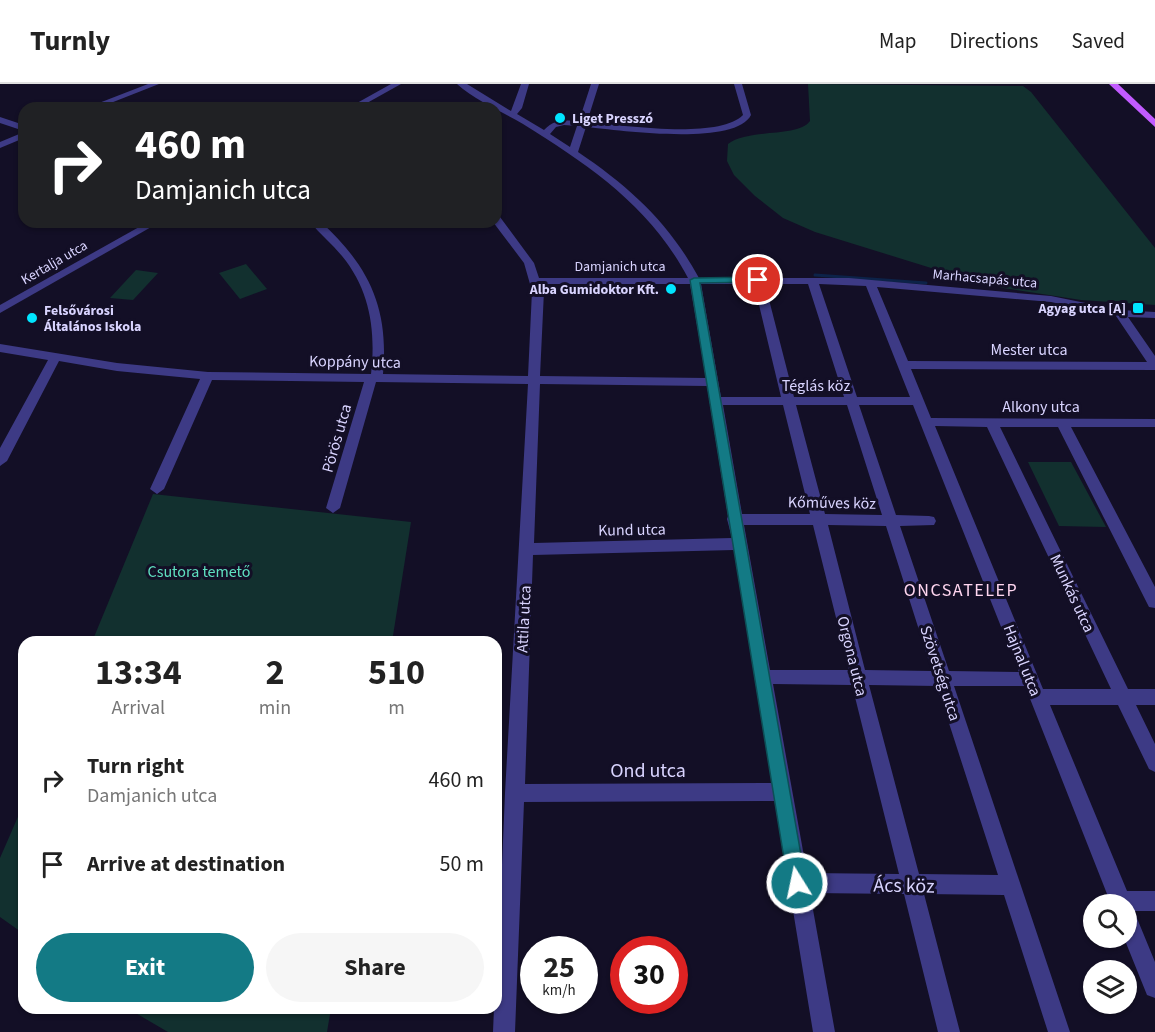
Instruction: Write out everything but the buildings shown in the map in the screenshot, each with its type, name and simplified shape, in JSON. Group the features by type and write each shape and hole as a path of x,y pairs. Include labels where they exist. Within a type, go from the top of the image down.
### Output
{"main road":[{"path":"1113,84 1155,124"}],"street":[{"path":"106,102 155,84"},
{"path":"363,102 397,84"},
{"path":"461,84 491,102"},
{"path":"512,115 518,108 525,84"},
{"path":"573,153 595,84"},
{"path":"544,135 550,128 560,123 680,131 714,130 745,119 747,116 738,84"},
{"path":"502,109 573,153 613,182 648,214 673,244 694,280 824,1032"},
{"path":"0,120 18,126"},
{"path":"0,145 18,138"},
{"name":"Attila utca","path":"502,227 523,253 537,281 504,1032"},
{"name":"Kertalja utca","path":"0,310 144,228"},
{"name":"Pörös utca","path":"321,228 346,251 368,288 380,334 381,353 333,508"},
{"name":"Orgona utca","path":"758,280 949,1032"},
{"name":"Damjanich utca","path":"537,281 812,280"},
{"name":"Marhacsapás utca","path":"812,280 1051,299 1120,313 1155,315"},
{"name":"Szövetség utca","path":"812,280 1059,1032"},
{"name":"Hajnal utca","path":"870,283 1118,894"},
{"path":"1120,313 1155,366"},
{"name":"Koppány utca","path":"0,348 117,368 208,376 711,382"},
{"path":"0,461 55,358"},
{"name":"Mester utca","path":"903,365 1155,366"},
{"path":"158,489 208,376"},
{"name":"Téglás köz","path":"715,401 918,401"},
{"name":"Alkony utca","path":"927,422 1155,423"},
{"name":"Munkás utca","path":"992,423 1155,763"},
{"path":"1062,423 1155,602"},
{"name":"Kőműves köz","path":"734,519 929,521"},
{"name":"Kund utca","path":"527,549 739,544"},
{"path":"763,677 1030,679"},
{"path":"1038,697 1155,697"},
{"name":"Ond utca","path":"514,793 781,792"},
{"name":"Ács köz","path":"797,883 912,886 1011,885"},
{"path":"1137,904 1155,901"},
{"name":"Hajnal utca","path":"1137,942 1155,987"}],"green space":[{"path":"808,84 1023,86 1031,92 1155,248 1155,305 1081,300 1003,288 815,232 783,218 755,196 734,175 727,161 728,144 748,136 784,132 804,126 810,121"},
{"path":"246,264 267,289 240,299 219,273"},
{"path":"136,270 158,273 133,300 110,298"},
{"path":"1028,462 1071,462 1106,527 1059,526"},
{"name":"Csutora temető","path":"153,494 411,522 393,636 94,636"},
{"path":"18,817 18,930 0,917 0,858"},
{"path":"137,1014 330,1014 327,1032 168,1032"}],"waterway":[{"path":"815,275 926,283"}],"place":[{"name":"Liget Presszó","path":"560,118"},
{"name":"Alba Gumidoktor Kft.","path":"671,289"},
{"name":"Agyag utca [A]","path":"1138,308"},
{"name":"Felsővárosi Általános Iskola","path":"32,318"}],"district":[{"name":"ONCSATELEP","path":"961,590"}],"route":[{"path":"758,280 694,280 797,883"}]}
